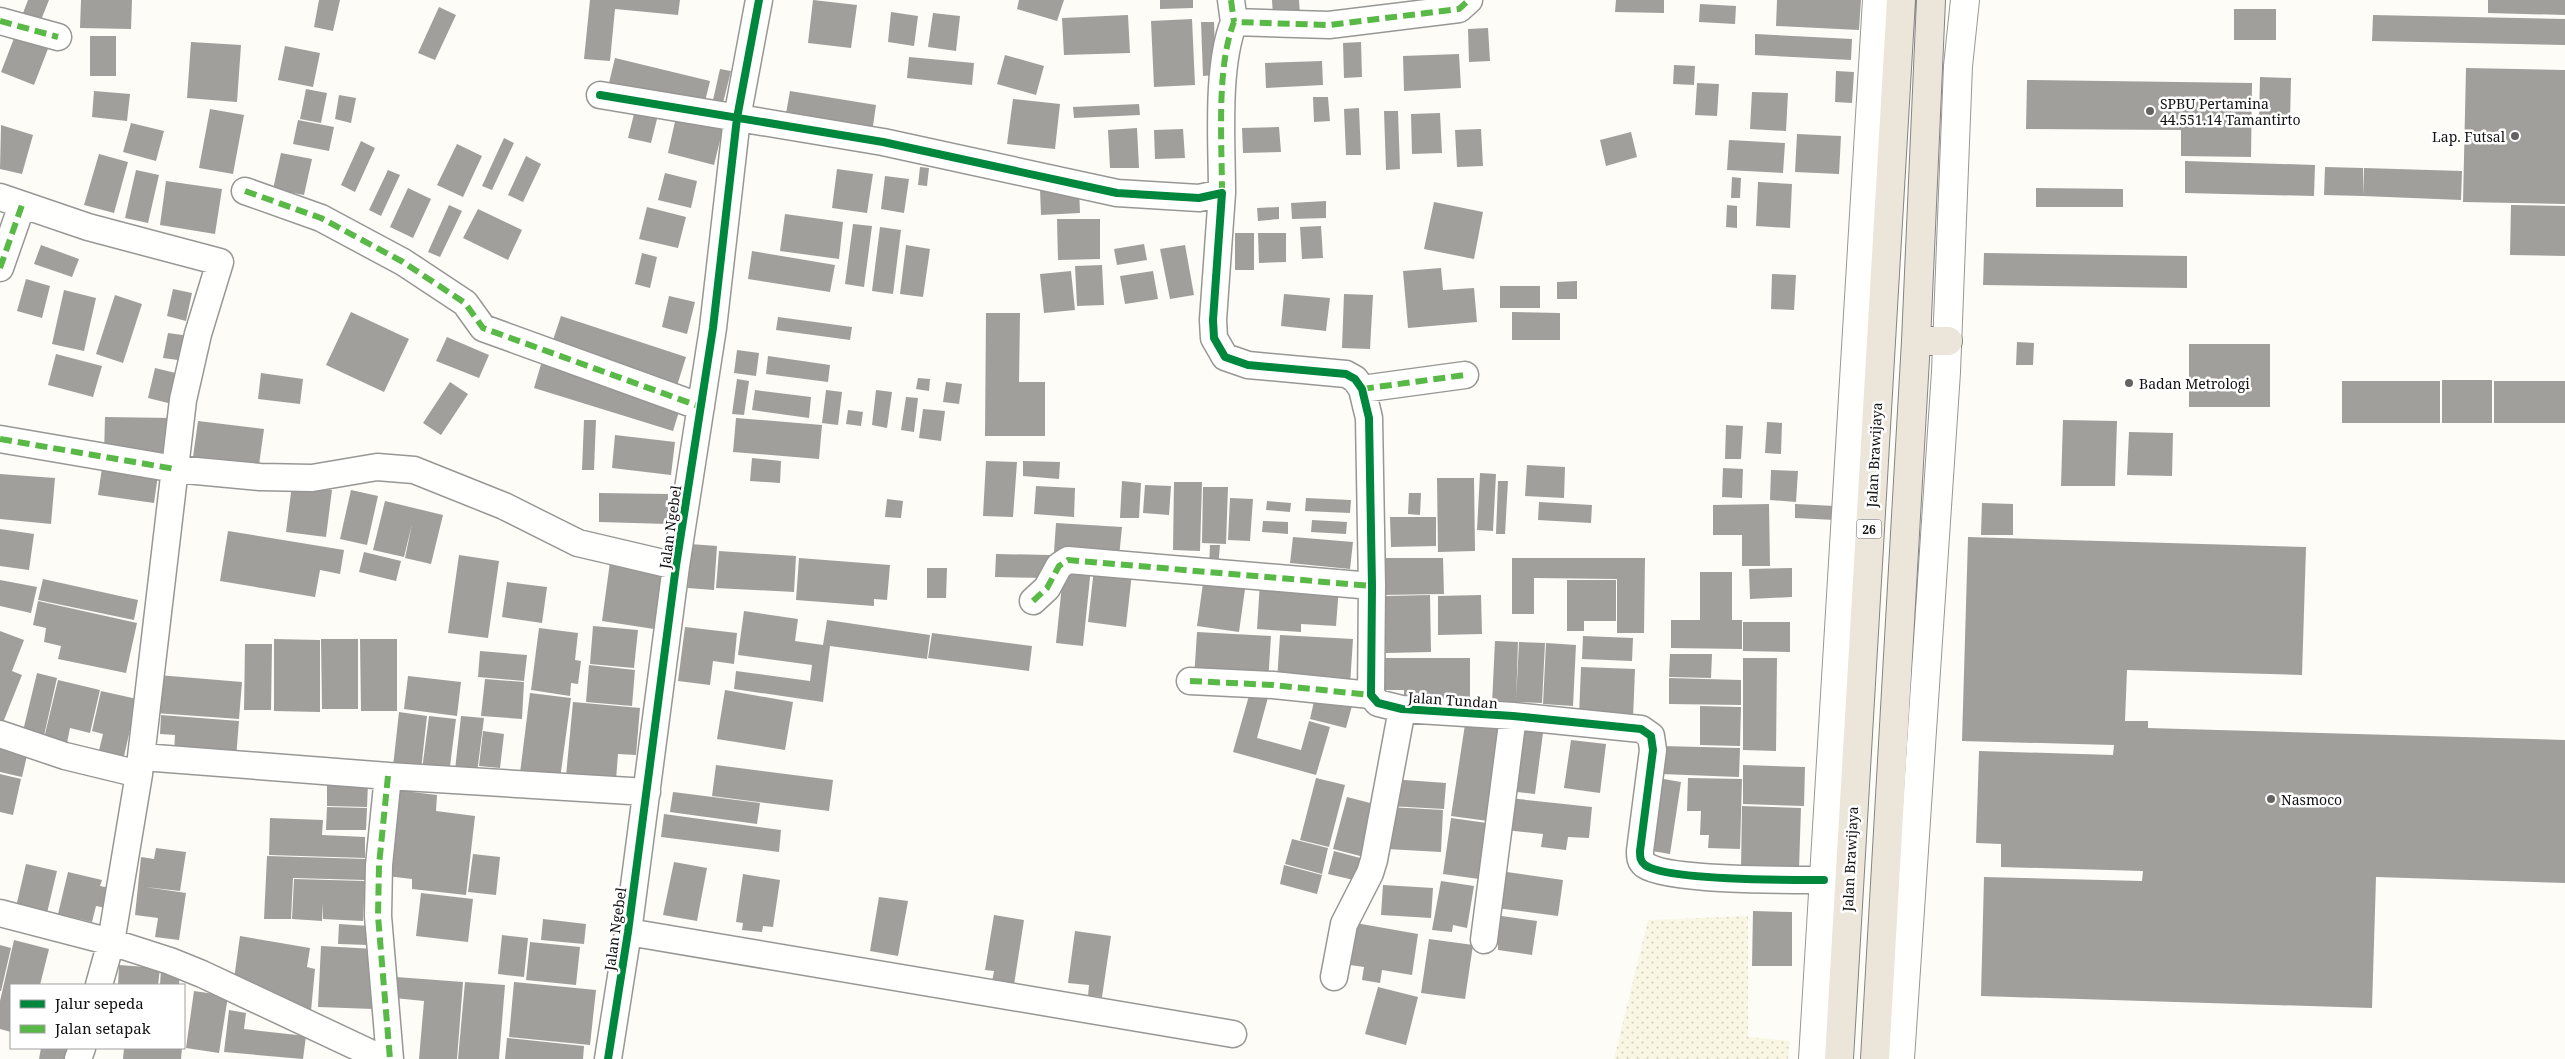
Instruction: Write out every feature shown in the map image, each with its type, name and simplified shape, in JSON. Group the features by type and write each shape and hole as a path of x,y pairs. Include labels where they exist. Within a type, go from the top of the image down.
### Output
{"highway":[{"name":"Jalan Brawijaya","path":"1839,1059 1900,0"},
{"path":"1875,1059 1916,341 1931,0"},
{"path":"1916,341 1948,341"}],"street":[{"name":"Jalan Ngebel","path":"608,1059 628,932 676,566 713,328 738,118 759,0"},
{"path":"1190,681 1293,686 1371,695 1372,586 1369,418 1362,389 1355,379 1346,374 1248,365 1225,357 1214,338 1217,242 1222,193 1224,74 1232,11 1329,25 1459,8 1469,0"},
{"path":"1813,1059 1877,0"},
{"path":"1900,1059 1948,341 1958,66 1964,0"},
{"path":"0,21 58,37"},
{"path":"600,95 883,142 1118,193 1199,198 1222,193"},
{"path":"245,191 321,218 403,262 465,303 483,328 701,407"},
{"path":"0,268 11,201 88,227 220,262 198,334 183,400 140,765 111,942 99,984"},
{"path":"1362,389 1465,375"},
{"path":"0,439 175,469 290,479 312,478 377,468 414,470 504,506 578,543 676,566"},
{"path":"1033,602 1047,588 1059,566 1068,560 1372,586"},
{"name":"Jalan Tundan","path":"1371,695 1378,702 1402,709 1513,716 1641,729 1650,736 1653,750 1640,851 1640,858 1646,866 1667,873 1707,877 1824,880"},
{"path":"1334,978 1344,924 1368,879 1374,860 1402,709"},
{"path":"1484,940 1513,716"},
{"path":"0,734 65,756 140,765 388,776 647,792"},
{"path":"388,776 379,865 378,916 390,1059"},
{"path":"0,913 111,942 202,974 383,1059"},
{"path":"628,932 1233,1034"}],"shaded area":[{"path":"1748,916 1748,1037 1790,1041 1788,1059 1614,1059 1648,920"}],"building":[{"path":"28,0 49,0 41,20 23,13"},
{"path":"81,0 132,0 131,29 80,28"},
{"path":"319,0 340,0 333,31 314,27"},
{"path":"590,0 680,0 678,15 615,9 610,61 584,59"},
{"path":"813,0 857,5 851,48 808,43"},
{"path":"1019,0 1064,0 1057,21 1017,9"},
{"path":"1160,0 1193,0 1193,8 1160,9"},
{"path":"1272,0 1299,0 1300,15 1273,16"},
{"path":"1616,0 1664,0 1664,13 1615,12"},
{"path":"1777,0 1861,0 1859,30 1776,26"},
{"path":"2488,0 2565,0 2565,15 2488,13"},
{"path":"1700,4 1736,6 1735,24 1699,22"},
{"path":"439,7 456,15 435,60 418,53"},
{"path":"2234,9 2276,9 2276,40 2234,40"},
{"path":"891,12 918,16 914,46 888,42"},
{"path":"933,13 960,16 956,51 928,47"},
{"path":"1128,15 1130,53 1064,55 1062,18"},
{"path":"2373,15 2565,19 2565,45 2372,41"},
{"path":"1192,19 1195,85 1154,87 1151,21"},
{"path":"1201,22 1214,22 1216,75 1203,76"},
{"path":"18,28 51,41 34,85 1,72"},
{"path":"1488,28 1490,61 1469,62 1468,29"},
{"path":"1755,34 1852,39 1851,60 1755,55"},
{"path":"90,36 116,36 116,76 90,76"},
{"path":"191,42 241,45 237,102 187,98"},
{"path":"1361,42 1362,77 1344,78 1343,43"},
{"path":"285,46 320,53 313,87 278,80"},
{"path":"1459,54 1461,88 1404,91 1403,56"},
{"path":"1005,55 1044,66 1036,95 997,84"},
{"path":"909,57 974,63 972,85 907,78"},
{"path":"615,58 710,81 703,110 608,87"},
{"path":"1322,61 1323,85 1266,88 1265,63"},
{"path":"1674,65 1695,66 1694,85 1673,84"},
{"name":"Lap. Futsal","path":"2466,68 2565,70 2565,204 2463,202"},
{"path":"720,69 731,71 723,103 713,100"},
{"path":"1836,71 1854,72 1852,103 1835,102"},
{"path":"2260,77 2291,78 2290,121 2259,120"},
{"path":"2027,80 2252,83 2251,157 2181,156 2181,130 2026,129"},
{"path":"1697,83 1719,84 1717,116 1695,115"},
{"path":"306,89 327,93 321,123 300,119"},
{"path":"94,91 130,94 127,121 92,117"},
{"path":"790,91 876,105 872,133 785,119"},
{"path":"1752,92 1788,93 1786,131 1750,129"},
{"path":"339,95 356,98 351,123 335,119"},
{"path":"1313,97 1328,97 1330,121 1314,122"},
{"path":"1013,99 1060,104 1055,149 1007,144"},
{"path":"1139,104 1140,115 1074,118 1073,107"},
{"path":"1359,108 1361,155 1346,155 1344,109"},
{"path":"210,109 244,115 233,174 199,168"},
{"path":"635,110 658,115 651,143 628,138"},
{"path":"1384,111 1398,111 1400,169 1386,170"},
{"path":"1440,113 1442,153 1412,154 1411,114"},
{"path":"676,117 723,128 714,165 668,153"},
{"path":"298,120 334,127 329,151 293,144"},
{"path":"131,123 164,131 156,161 123,152"},
{"path":"1,125 33,135 22,174 0,169"},
{"path":"1279,127 1281,152 1243,153 1242,128"},
{"path":"1137,128 1139,168 1110,168 1108,130"},
{"path":"1183,129 1185,158 1155,159 1154,130"},
{"path":"1481,129 1483,166 1457,167 1455,130"},
{"path":"1631,132 1637,157 1606,166 1600,140"},
{"path":"1797,134 1841,136 1839,174 1795,172"},
{"path":"504,138 514,143 492,190 482,186"},
{"path":"1729,140 1785,143 1783,173 1727,170"},
{"path":"361,141 375,148 355,192 341,185"},
{"path":"457,144 482,156 463,197 437,185"},
{"path":"281,153 312,159 304,195 273,189"},
{"path":"99,154 128,162 114,213 84,205"},
{"path":"526,156 541,164 523,202 508,195"},
{"path":"2185,161 2315,165 2314,196 2185,193"},
{"path":"920,167 929,168 927,186 918,185"},
{"path":"2325,167 2363,168 2363,196 2324,195"},
{"path":"2364,168 2462,171 2461,200 2363,196"},
{"path":"837,169 873,174 867,213 832,208"},
{"path":"136,170 159,175 148,223 125,218"},
{"path":"388,170 400,175 381,216 369,210"},
{"path":"665,173 697,181 691,208 658,200"},
{"path":"885,176 909,179 904,213 881,209"},
{"path":"1732,177 1741,178 1740,198 1731,198"},
{"path":"166,181 222,189 215,234 160,225"},
{"path":"1758,182 1792,184 1790,228 1756,226"},
{"path":"1079,187 1080,213 1041,215 1040,189"},
{"path":"408,188 431,199 413,238 390,227"},
{"path":"2036,188 2123,189 2123,207 2036,207"},
{"path":"1326,201 1326,218 1292,219 1291,203"},
{"path":"1434,202 1483,212 1474,259 1424,249"},
{"path":"449,205 462,211 440,257 428,252"},
{"path":"1727,205 1737,206 1737,228 1726,227"},
{"path":"2511,205 2565,206 2565,256 2510,255"},
{"path":"647,207 686,217 678,248 639,239"},
{"path":"1279,207 1279,219 1258,221 1257,208"},
{"path":"478,209 522,230 508,260 463,238"},
{"path":"785,214 843,222 839,259 780,251"},
{"path":"1057,219 1100,219 1100,259 1058,260"},
{"path":"853,224 872,226 864,287 845,284"},
{"path":"1321,226 1323,258 1302,259 1300,227"},
{"path":"880,227 901,230 893,294 872,291"},
{"path":"1235,233 1254,233 1254,270 1235,270"},
{"path":"1258,233 1286,233 1286,262 1259,263"},
{"path":"1144,244 1147,260 1117,265 1114,249"},
{"path":"41,245 79,259 72,277 34,264"},
{"path":"906,245 930,249 923,297 900,294"},
{"path":"1185,245 1194,295 1170,299 1160,249"},
{"path":"752,251 835,265 830,292 748,279"},
{"path":"642,253 657,257 650,288 635,284"},
{"path":"1984,253 2187,256 2187,288 1983,285"},
{"path":"1102,265 1104,305 1077,306 1075,266"},
{"path":"1441,268 1443,290 1474,288 1477,322 1408,328 1403,271"},
{"path":"1071,271 1075,310 1044,313 1040,274"},
{"path":"1153,271 1158,299 1125,304 1120,276"},
{"path":"1772,274 1796,275 1794,310 1771,309"},
{"path":"26,279 50,286 42,318 17,311"},
{"path":"1577,281 1577,299 1557,299 1557,282"},
{"path":"1500,286 1540,286 1540,308 1500,308"},
{"path":"173,289 192,293 186,321 167,316"},
{"path":"64,290 96,298 84,351 52,344"},
{"path":"1284,294 1330,298 1326,331 1281,326"},
{"path":"1344,294 1373,295 1370,349 1342,348"},
{"path":"115,295 142,304 123,363 96,354"},
{"path":"669,296 695,302 687,334 662,327"},
{"path":"351,312 409,339 384,392 326,365"},
{"path":"1512,312 1560,313 1560,340 1512,340"},
{"path":"986,313 1020,313 1019,382 1045,382 1045,436 985,436"},
{"path":"561,316 686,357 676,389 550,349"},
{"path":"778,317 852,327 850,340 776,330"},
{"path":"168,333 190,336 185,361 163,358"},
{"path":"447,337 489,355 479,378 436,361"},
{"path":"2017,342 2034,343 2033,365 2016,365"},
{"path":"2189,344 2270,344 2270,407 2189,407"},
{"path":"737,350 759,353 756,376 734,373"},
{"path":"56,354 102,366 93,397 48,385"},
{"path":"768,356 830,365 828,382 766,374"},
{"path":"542,361 681,405 673,431 534,388"},
{"path":"155,368 188,376 180,406 148,398"},
{"path":"261,373 303,379 300,404 258,399"},
{"path":"918,378 930,379 929,391 916,389"},
{"path":"737,379 749,381 744,415 732,414"},
{"path":"2442,380 2492,380 2492,423 2442,423"},
{"path":"2342,381 2440,381 2440,423 2342,423"},
{"path":"2494,381 2565,381 2565,423 2494,423"},
{"path":"450,382 468,394 441,435 423,423"},
{"path":"946,382 962,384 959,404 943,402"},
{"path":"755,390 811,397 809,418 752,410"},
{"path":"826,390 842,392 838,425 822,423"},
{"path":"876,390 892,392 887,428 872,425"},
{"path":"906,397 918,398 914,432 901,430"},
{"path":"923,409 945,411 941,441 919,438"},
{"path":"848,410 863,412 861,426 846,424"},
{"path":"105,417 172,418 172,455 104,454"},
{"path":"736,418 822,425 819,459 733,452"},
{"path":"584,420 596,420 594,470 582,470"},
{"path":"2063,420 2117,421 2115,486 2061,486"},
{"path":"198,421 264,429 259,465 193,457"},
{"path":"1767,422 1782,423 1781,454 1765,453"},
{"path":"1726,425 1743,426 1741,459 1725,459"},
{"path":"2129,432 2173,433 2172,476 2127,475"},
{"path":"615,435 675,442 671,475 612,468"},
{"path":"752,458 781,461 780,483 750,481"},
{"path":"103,461 159,468 154,503 98,495"},
{"path":"986,461 1017,462 1013,517 983,516"},
{"path":"1023,461 1060,462 1059,479 1023,476"},
{"path":"1527,465 1565,467 1564,498 1525,496"},
{"path":"1723,468 1743,469 1742,498 1722,497"},
{"path":"1771,470 1798,471 1796,502 1770,500"},
{"path":"1480,473 1496,474 1493,531 1477,530"},
{"path":"0,474 55,478 51,524 0,519"},
{"path":"1437,478 1474,478 1475,551 1438,552"},
{"path":"1122,481 1141,483 1139,518 1120,518"},
{"path":"1498,481 1508,481 1505,534 1496,534"},
{"path":"1174,482 1202,482 1200,551 1173,550"},
{"path":"292,485 332,490 326,537 286,532"},
{"path":"1145,485 1171,486 1169,515 1143,513"},
{"path":"1036,486 1075,488 1074,517 1034,514"},
{"path":"1203,487 1228,487 1226,544 1202,543"},
{"path":"351,490 378,496 367,545 340,539"},
{"path":"599,493 668,494 668,524 599,522"},
{"path":"1409,493 1421,493 1420,515 1408,514"},
{"path":"1230,498 1253,499 1250,541 1228,540"},
{"path":"1306,498 1351,500 1350,513 1305,511"},
{"path":"887,499 903,501 901,518 885,517"},
{"path":"385,501 443,515 431,564 405,558 412,524 404,557 373,550"},
{"path":"1267,501 1291,503 1290,512 1266,510"},
{"path":"1539,502 1592,505 1591,523 1538,520"},
{"path":"1982,503 2013,504 2013,535 1981,535"},
{"path":"1769,504 1770,566 1742,566 1742,535 1713,535 1713,505"},
{"path":"1795,504 1835,506 1835,520 1795,518"},
{"path":"1390,517 1436,517 1436,546 1391,547"},
{"path":"1312,520 1347,522 1346,534 1311,532"},
{"path":"1263,521 1288,522 1288,534 1262,532"},
{"path":"1056,523 1122,527 1119,557 1054,552"},
{"path":"0,529 34,534 29,570 0,566"},
{"path":"228,531 344,550 340,574 320,570 315,597 220,581"},
{"path":"1293,537 1353,542 1350,569 1290,563"},
{"name":"Nasmoco","path":"1968,537 2306,547 2302,675 2127,670 2125,721 2148,721 2148,728 2565,740 2565,883 2376,877 2372,1008 1981,996 1984,877 2142,881 2143,871 2001,867 2001,844 1976,843 1979,751 2113,755 2114,745 1962,741"},
{"path":"690,544 717,546 714,590 688,588"},
{"path":"1210,545 1220,545 1218,568 1209,568"},
{"path":"719,551 796,556 794,592 716,588"},
{"path":"364,552 401,561 396,581 359,572"},
{"path":"996,554 1050,555 1049,578 995,577"},
{"path":"459,555 499,561 488,638 448,633"},
{"path":"799,558 890,565 887,600 874,599 874,606 796,600"},
{"path":"1382,558 1443,558 1444,594 1382,595"},
{"path":"1512,558 1645,558 1644,633 1617,633 1617,579 1534,578 1534,614 1512,614"},
{"path":"610,562 663,569 654,629 602,621"},
{"path":"1064,565 1091,568 1083,646 1056,643"},
{"path":"927,568 947,568 946,598 927,598"},
{"path":"1792,568 1792,597 1750,599 1749,569"},
{"path":"1094,569 1132,573 1126,627 1088,622"},
{"path":"1700,572 1732,572 1732,620 1742,620 1742,649 1671,648 1671,620 1700,620"},
{"path":"1204,576 1246,582 1239,632 1197,626"},
{"path":"43,579 138,600 134,620 38,600"},
{"path":"0,580 37,587 31,613 0,606"},
{"path":"1567,580 1616,580 1616,621 1584,621 1584,631 1567,631"},
{"path":"507,582 547,587 542,623 502,617"},
{"path":"1260,582 1339,587 1336,626 1301,624 1301,632 1257,629"},
{"path":"1430,595 1431,652 1386,653 1386,596"},
{"path":"1481,595 1482,634 1438,635 1438,596"},
{"path":"38,601 137,623 126,673 58,659 61,646 44,642 46,628 33,625"},
{"path":"744,611 798,619 795,641 823,645 827,620 930,635 927,659 830,646 823,702 734,689 736,671 810,681 812,665 738,655"},
{"path":"1743,622 1790,622 1790,652 1743,651"},
{"path":"593,626 638,630 634,668 590,664"},
{"path":"685,627 737,633 734,664 713,661 710,685 678,681"},
{"path":"539,628 578,633 575,660 581,661 578,684 571,683 570,696 531,690"},
{"path":"0,631 24,640 12,671 22,675 0,730"},
{"path":"1197,632 1271,636 1268,683 1194,679"},
{"path":"932,633 1032,646 1029,671 928,658"},
{"path":"1280,635 1353,639 1350,685 1277,681"},
{"path":"1583,636 1633,638 1632,661 1582,659"},
{"path":"274,639 320,640 320,712 274,711"},
{"path":"321,639 358,639 358,709 322,709"},
{"path":"360,639 397,639 397,711 361,711"},
{"path":"1495,641 1518,642 1516,705 1492,704"},
{"path":"1519,642 1545,643 1542,703 1516,702"},
{"path":"1546,643 1576,645 1573,706 1543,704"},
{"path":"245,644 272,644 271,710 244,710"},
{"path":"480,651 527,655 524,681 478,677"},
{"path":"1670,654 1712,654 1711,678 1669,677"},
{"path":"1380,658 1470,658 1470,703 1404,703 1404,690 1380,690"},
{"path":"1743,658 1777,658 1776,751 1743,750"},
{"path":"589,665 635,670 632,706 586,702"},
{"path":"1581,667 1635,669 1633,719 1579,716"},
{"path":"37,673 57,678 43,740 22,735"},
{"path":"158,675 242,682 239,719 155,713"},
{"path":"408,676 461,682 457,716 404,709"},
{"path":"1669,678 1741,680 1741,705 1669,704"},
{"path":"485,679 524,682 522,719 481,716"},
{"path":"58,680 100,690 90,733 70,728 67,743 44,738"},
{"path":"1252,685 1270,690 1257,738 1301,750 1309,721 1330,727 1316,775 1233,752"},
{"path":"725,690 793,702 785,750 717,739"},
{"path":"101,691 137,699 122,765 97,759 103,734 92,731"},
{"path":"530,693 571,698 560,779 520,773"},
{"path":"1315,697 1352,706 1346,728 1310,719"},
{"path":"573,702 640,708 636,755 618,754 616,780 566,776"},
{"path":"1700,706 1741,707 1740,746 1700,745"},
{"path":"399,712 427,716 421,770 393,767"},
{"path":"161,715 239,721 236,758 174,753 175,735 160,734"},
{"path":"429,716 456,719 449,774 422,770"},
{"path":"461,716 484,718 477,773 455,770"},
{"path":"1466,718 1503,723 1488,821 1451,816"},
{"path":"1516,729 1543,733 1535,794 1508,791"},
{"path":"483,731 504,734 500,768 479,766"},
{"path":"1571,740 1606,744 1600,793 1564,788"},
{"path":"0,741 29,747 22,777 0,772"},
{"path":"1662,746 1740,748 1739,777 1661,774"},
{"path":"716,765 833,780 829,811 712,796"},
{"path":"1743,765 1805,767 1804,806 1743,804"},
{"path":"0,774 21,779 13,815 0,812"},
{"path":"1316,778 1345,785 1329,847 1300,840"},
{"path":"1658,778 1681,782 1670,854 1646,850"},
{"path":"1688,778 1742,779 1740,849 1708,848 1709,835 1700,835 1701,811 1687,811"},
{"path":"1391,779 1446,783 1444,809 1389,806"},
{"path":"327,783 368,784 367,807 327,806"},
{"path":"397,790 437,795 436,811 475,816 466,895 412,889 412,879 387,876"},
{"path":"673,792 760,803 757,824 670,812"},
{"path":"1347,797 1378,805 1364,857 1333,849"},
{"path":"1509,798 1592,807 1589,838 1568,837 1566,850 1541,847 1543,834 1505,830"},
{"path":"1742,806 1801,808 1799,869 1741,868"},
{"path":"327,807 367,808 366,830 326,830"},
{"path":"1389,807 1443,810 1441,852 1387,849"},
{"path":"664,814 781,830 779,852 661,837"},
{"path":"270,818 323,820 322,835 365,837 365,858 269,855"},
{"path":"1451,818 1487,823 1479,879 1443,874"},
{"path":"1292,839 1328,848 1322,874 1285,864"},
{"path":"156,848 186,852 180,891 145,887 186,893 179,940 155,937 158,918 135,915 141,857 154,859"},
{"path":"1334,851 1364,859 1358,881 1328,874"},
{"path":"473,854 500,857 496,895 468,892"},
{"path":"267,856 366,859 365,880 293,878 291,919 264,919"},
{"path":"674,862 707,868 697,921 663,915"},
{"path":"26,864 57,871 47,913 16,907"},
{"path":"1284,865 1322,875 1317,894 1280,884"},
{"path":"1500,871 1563,880 1558,916 1496,908"},
{"path":"68,872 102,880 100,886 110,888 106,908 96,906 92,922 58,914"},
{"path":"743,874 780,880 773,927 763,926 762,932 742,930 743,923 736,922"},
{"path":"294,879 365,881 363,921 323,919 323,903 322,921 292,919"},
{"path":"1441,881 1474,886 1467,928 1453,925 1452,932 1432,930"},
{"path":"1383,885 1433,888 1431,918 1381,915"},
{"path":"421,893 473,899 468,942 416,936"},
{"path":"879,897 908,901 898,956 870,951"},
{"path":"1753,911 1792,912 1792,966 1752,966"},
{"path":"994,915 1024,920 1014,985 992,982 994,971 985,970"},
{"path":"1495,915 1537,921 1532,955 1498,950 1498,943 1491,942"},
{"path":"543,919 586,924 584,944 541,940"},
{"path":"1350,922 1418,934 1412,975 1382,970 1380,983 1362,980 1364,967 1343,964"},
{"path":"339,924 369,926 369,945 338,944"},
{"path":"1075,931 1111,936 1102,997 1088,996 1089,985 1068,983"},
{"path":"502,935 528,938 524,977 498,974"},
{"path":"240,936 310,948 307,967 315,969 311,1011 234,979"},
{"path":"1429,939 1473,945 1465,999 1421,993"},
{"path":"14,940 49,949 40,984 10,984 10,1032 0,1029 0,1001"},
{"path":"530,942 580,947 576,985 526,980"},
{"path":"0,945 11,948 1,991 0,991"},
{"path":"321,946 375,949 373,1009 318,1007"},
{"path":"119,965 160,968 158,984 118,984"},
{"path":"161,969 180,970 179,984 160,984"},
{"path":"396,977 463,982 457,1059 419,1059 424,1001 394,998"},
{"path":"465,982 505,985 499,1059 458,1059"},
{"path":"514,982 596,990 590,1045 509,1037"},
{"path":"1378,987 1418,997 1406,1045 1365,1034"},
{"path":"194,991 228,996 219,1053 186,1048"},
{"path":"229,1010 246,1013 244,1029 306,1036 303,1059 224,1052"},
{"path":"507,1038 584,1046 583,1059 505,1059"},
{"path":"41,1049 71,1049 68,1059 39,1059"},
{"path":"124,1049 182,1049 181,1059 123,1059"}],"marked path":[{"path":"1231,0 1234,22"},
{"path":"1222,193 1222,83 1228,41 1234,22 1329,25 1459,9 1469,0"},
{"path":"0,21 58,37"},
{"path":"245,191 321,218 403,262 465,303 483,328 701,407"},
{"path":"0,268 22,205"},
{"path":"1362,389 1465,375"},
{"path":"0,439 175,469"},
{"path":"1033,601 1047,588 1059,566 1068,560 1372,586"},
{"path":"1190,681 1273,685 1371,695"},
{"path":"388,776 379,865 378,916 390,1059"}],"cycle path":[{"path":"608,1059 628,932 676,566 713,328 737,118 759,0"},
{"path":"600,95 883,142 1117,193 1199,198 1222,193 1213,320 1214,338 1225,357 1248,365 1346,374 1355,379 1362,389 1369,418 1372,586 1371,695 1378,703 1402,709 1513,716 1641,729 1651,736 1653,750 1640,851 1642,862 1645,865 1658,870 1703,877 1824,880"}],"place":[{"name":"SPBU Pertamina 44.551.14 Tamantirto","path":"2150,111"},
{"name":"Lap. Futsal","path":"2515,136"},
{"name":"Badan Metrologi","path":"2129,383"},
{"name":"Nasmoco","path":"2271,799"}]}
